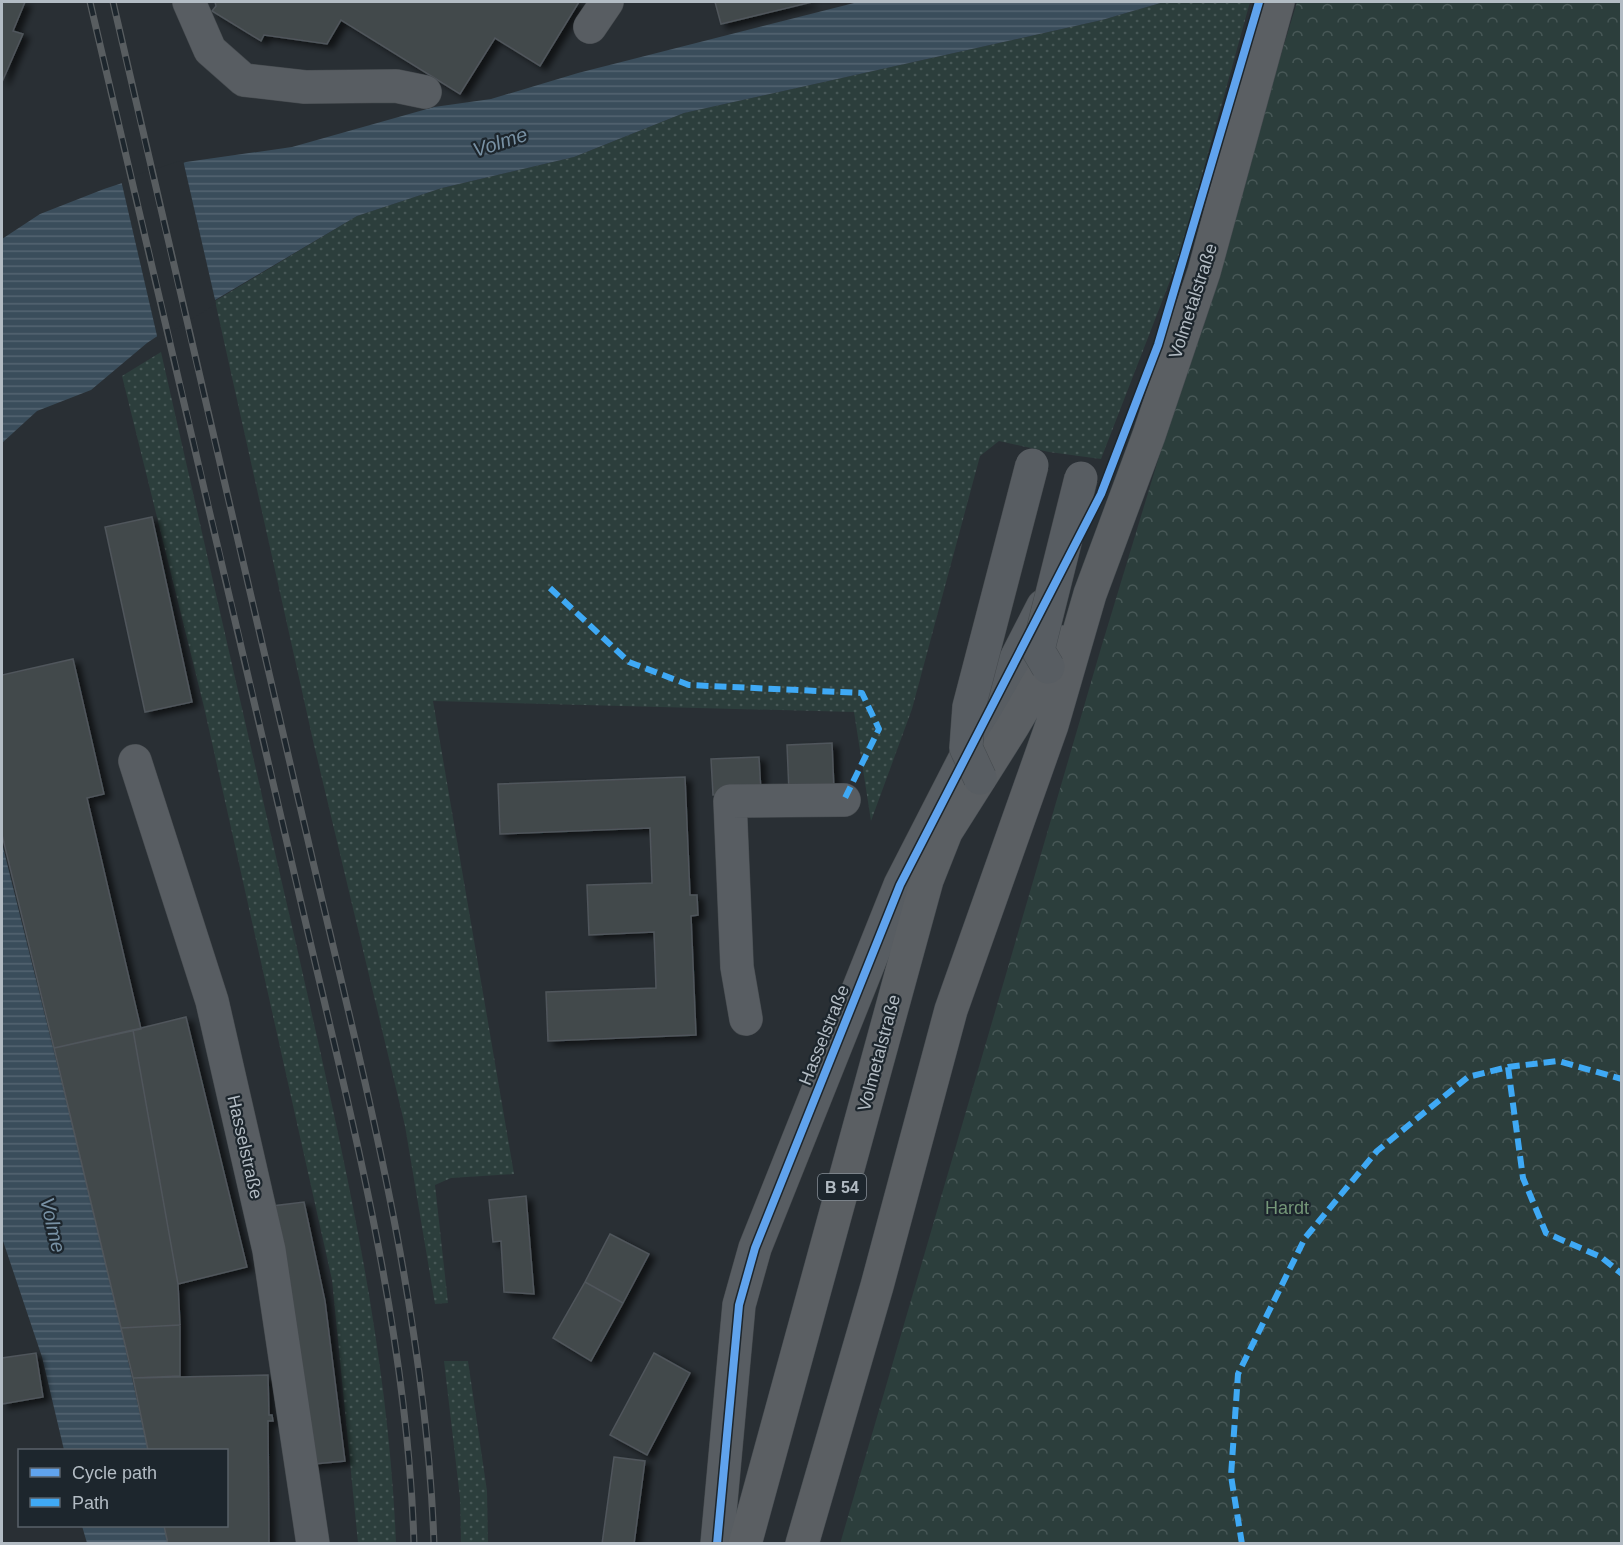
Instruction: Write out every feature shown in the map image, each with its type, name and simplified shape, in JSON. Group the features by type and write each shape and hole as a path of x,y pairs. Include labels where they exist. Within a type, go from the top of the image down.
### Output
{"main road":[{"name":"Volmetalstraße","path":"801,1544 877,1286 951,1011 1052,725 1090,594 1149,435 1204,272 1278,2"},
{"name":"Volmetalstraße","path":"744,1544 927,880 946,832 1048,667 1090,594"}],"lane":[{"path":"189,2 210,50 244,80 305,87 396,86 425,92"},
{"path":"980,778 966,748 969,707 1032,465"},
{"path":"1048,667 1038,650 1081,478"},
{"name":"Hasselstraße","path":"717,1544 739,1305 755,1248 900,885 1062,570"},
{"name":"Hasselstraße","path":"135,761 212,1002 266,1239 313,1544"},
{"path":"746,1019 737,967 730,801 844,800"}],"green space":[{"path":"1164,2 1250,2 1180,255 1101,459 1049,452 999,441 980,456 912,709 871,821 854,712 433,701 514,1174 451,1178 435,1185 448,1303 435,1304 405,1126 314,745 215,301 357,216 442,188 574,157 684,113 1102,20"},
{"name":"Hardt","path":"1297,2 1621,2 1621,1543 840,1544 1101,648"},
{"path":"161,352 346,1169 373,1318 391,1468 396,1543 358,1543 332,1280 204,707 122,376"},
{"path":"444,1361 468,1361 487,1491 488,1543 461,1543 460,1498"}],"water":[{"name":"Volme","path":"858,2 1164,2 1102,20 684,113 574,157 442,188 357,216 183,319 147,343 91,390 37,411 2,443 2,239 40,214 104,189 186,162 292,147 434,107 491,99 578,73"},
{"name":"Volme","path":"2,843 104,1252 148,1449 64,1449 42,1357 2,1238"},
{"path":"82,1527 164,1527 168,1543 87,1543"}],"pier":[{"path":"183,160 216,304 158,340 121,180"}],"building":[{"path":"2,2 25,2 13,31 23,34 2,82"},
{"path":"215,2 579,2 540,66 495,38 460,94 341,20 327,44 264,35 261,41 212,11 216,6"},
{"path":"715,2 812,2 721,24"},
{"path":"152,517 192,702 145,712 105,527"},
{"path":"73,659 104,794 87,798 141,1029 54,1048 2,835 2,675"},
{"path":"832,743 834,790 789,792 787,745"},
{"path":"759,757 761,792 713,795 711,759"},
{"path":"685,777 690,895 697,895 698,915 691,916 696,1035 548,1041 546,992 656,988 654,932 589,935 587,885 652,883 650,828 500,834 498,784"},
{"path":"186,1017 247,1267 178,1284 133,1030"},
{"path":"133,1030 178,1284 180,1325 121,1328 54,1048"},
{"path":"526,1196 534,1294 504,1292 501,1241 493,1242 489,1200"},
{"path":"304,1202 325,1301 345,1461 304,1465 272,1206"},
{"path":"610,1234 649,1254 623,1303 585,1282"},
{"path":"585,1282 623,1303 591,1361 553,1338"},
{"path":"180,1325 180,1376 133,1378 121,1328"},
{"path":"36,1353 43,1397 2,1404 2,1358"},
{"path":"654,1353 690,1373 647,1455 610,1435"},
{"path":"268,1375 269,1415 272,1415 273,1421 268,1421 269,1544 168,1544 164,1527 228,1527 228,1449 148,1449 133,1378"},
{"path":"614,1457 645,1461 634,1544 602,1544"}],"railway":[{"path":"90,2 335,1045 371,1210 400,1376 409,1460 414,1544"},
{"path":"113,2 354,1033 391,1202 419,1373 429,1458 434,1544"}],"marked path":[{"path":"550,588 629,662 689,685 862,693 879,729 845,798"},
{"path":"1242,1544 1231,1476 1238,1374 1305,1238 1377,1151 1468,1077 1508,1067 1558,1061 1622,1079"},
{"path":"1508,1067 1523,1178 1546,1233 1601,1257 1622,1274"}],"cycle path":[{"path":"717,1544 739,1305 755,1248 900,885 1101,494 1158,345 1259,2"}]}
